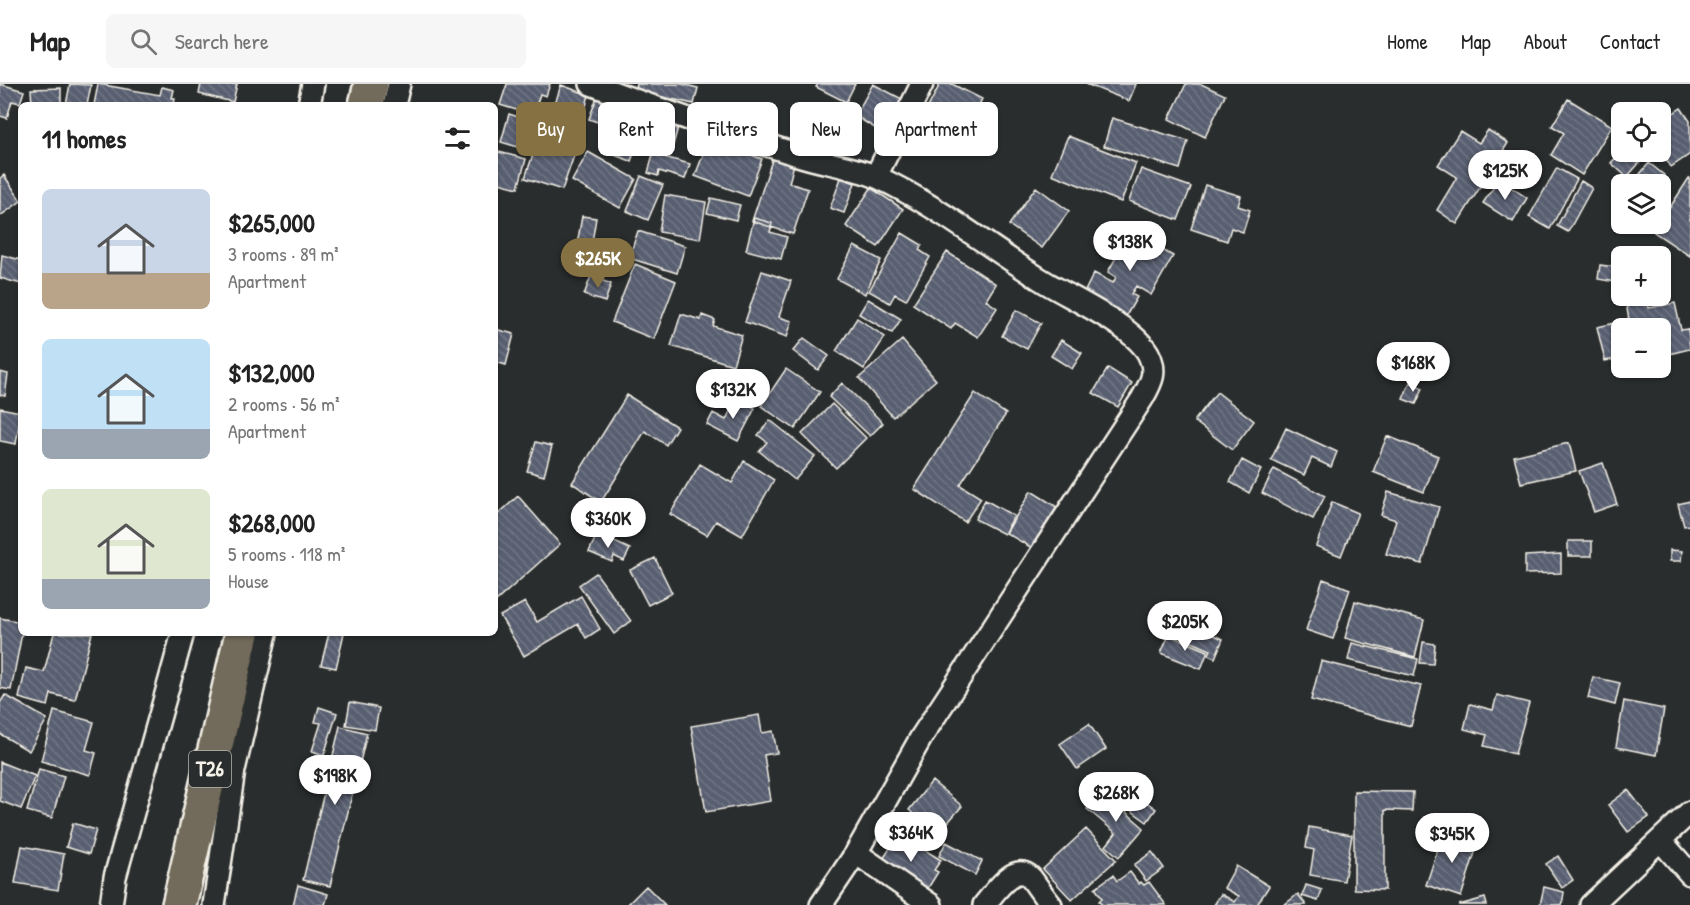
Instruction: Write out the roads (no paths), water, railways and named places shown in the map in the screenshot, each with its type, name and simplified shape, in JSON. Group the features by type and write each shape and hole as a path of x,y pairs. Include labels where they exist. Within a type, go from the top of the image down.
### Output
{"highway":[{"path":"367,102 371,84"},
{"name":"T26","path":"179,905 241,636"}],"street":[{"path":"310,102 313,84"},
{"path":"395,102 399,84"},
{"path":"591,84 672,114 876,177 929,206 1039,279 1128,332 1148,352 1153,368 1153,380 922,736 856,853 821,905"},
{"path":"876,177 922,84"},
{"path":"111,905 115,877 182,636"},
{"path":"214,905 234,770 265,636"},
{"path":"1591,905 1690,812"},
{"path":"1661,841 1690,874"},
{"path":"856,853 931,905"},
{"path":"984,905 1017,872 1030,877 1051,905"}]}
